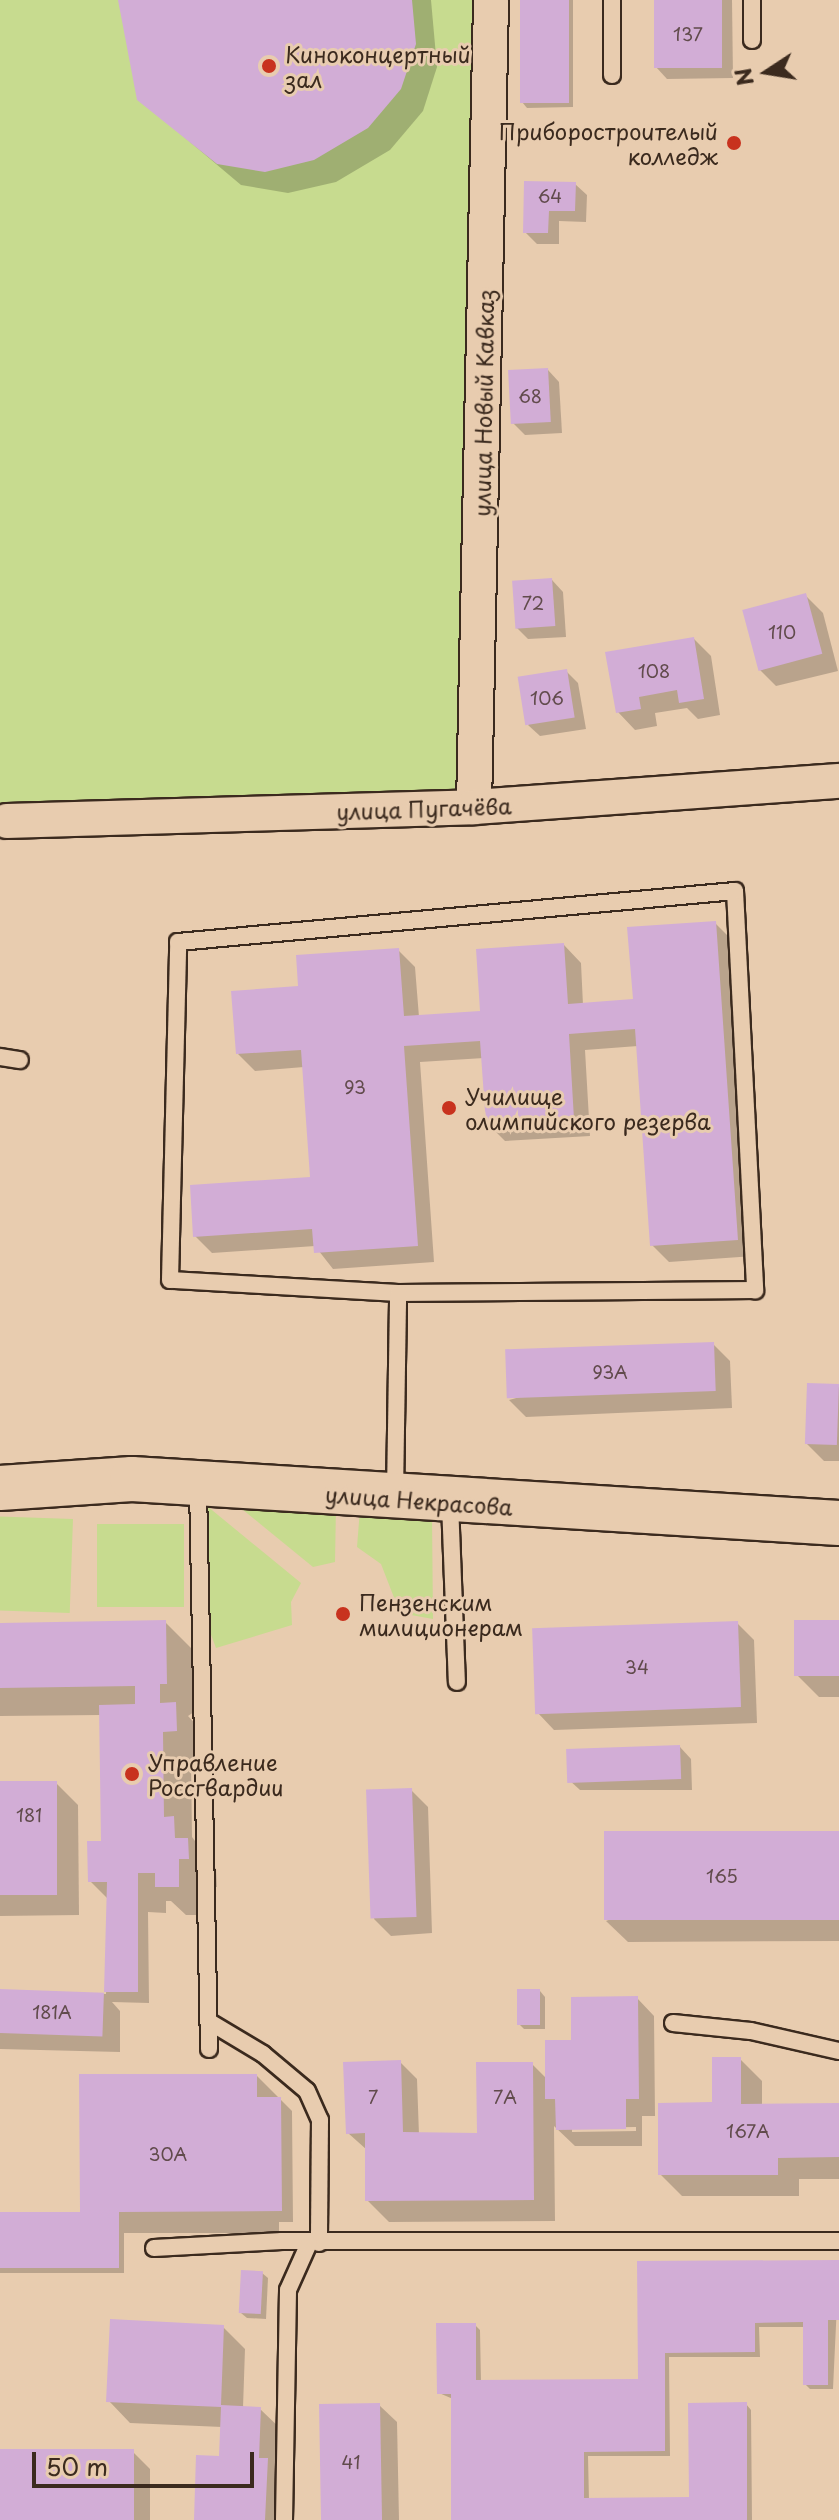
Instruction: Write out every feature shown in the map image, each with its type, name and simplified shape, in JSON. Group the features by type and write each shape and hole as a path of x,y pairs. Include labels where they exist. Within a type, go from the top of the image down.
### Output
{"main road":[{"name":"улица Некрасова","path":"0,1488 132,1479 450,1503 839,1523"}],"street":[{"name":"улица Новый Кавказ","path":"474,807 491,0"},
{"name":"улица Пугачёва","path":"7,821 474,807 839,781"}],"lane":[{"path":"612,0 612,75"},
{"path":"752,0 752,40"},
{"path":"735,891 755,1290 398,1293 170,1280 178,942 735,891"},
{"path":"0,1057 20,1060"},
{"path":"395,1499 398,1293"},
{"path":"198,1485 209,2049"},
{"path":"450,1503 457,1682"},
{"path":"208,2021 263,2054 307,2091 320,2120 314,2243 288,2290 284,2520"},
{"path":"673,2023 751,2031 839,2051"},
{"path":"154,2248 314,2243 839,2241"}],"green space":[{"path":"0,0 487,0 487,813 0,813"},
{"path":"226,1496 336,1507 335,1562 313,1567"},
{"path":"207,1506 301,1583 291,1602 292,1625 216,1648 210,1632"},
{"path":"360,1509 432,1516 433,1619 400,1613 381,1564 357,1547"},
{"path":"0,1516 73,1519 70,1613 0,1611"},
{"path":"97,1524 184,1524 184,1607 97,1607"}],"building":[{"name":"Киноконцертный зал","path":"118,0 412,0 416,44 401,89 368,128 314,160 265,172 217,164 137,100"},
{"path":"520,0 569,0 569,103 520,103"},
{"path":"654,0 722,0 722,68 654,68"},
{"path":"524,181 576,182 575,211 549,211 548,233 523,233"},
{"path":"548,368 551,422 511,424 508,370"},
{"path":"552,578 555,626 515,629 512,581"},
{"path":"806,593 822,654 759,671 742,610"},
{"path":"694,637 704,699 679,703 677,690 639,697 641,709 616,713 605,652"},
{"path":"567,669 575,717 525,725 518,677"},
{"path":"716,921 738,1240 650,1246 635,1029 569,1034 574,1119 486,1125 480,1041 404,1046 418,1246 314,1253 312,1229 193,1237 190,1185 310,1177 301,1050 236,1054 231,991 298,986 296,955 399,948 404,1016 480,1011 476,949 564,943 568,1004 633,999 627,927"},
{"path":"714,1342 716,1391 507,1398 505,1349"},
{"path":"807,1383 839,1384 837,1445 805,1444"},
{"name":"Управление Россгвардии","path":"166,1620 167,1684 160,1684 160,1703 176,1702 177,1731 163,1732 164,1817 174,1816 175,1838 188,1838 189,1859 179,1859 179,1887 155,1887 155,1873 138,1873 138,1992 104,1992 107,1882 88,1882 87,1841 101,1841 99,1705 135,1704 135,1686 0,1688 0,1623"},
{"path":"794,1620 839,1620 839,1676 794,1676"},
{"path":"738,1621 741,1707 535,1714 532,1628"},
{"path":"680,1745 681,1779 567,1783 566,1749"},
{"path":"0,1781 57,1781 57,1895 0,1895"},
{"path":"412,1788 417,1917 371,1919 366,1790"},
{"path":"604,1831 839,1831 839,1920 604,1920"},
{"path":"0,1989 104,1993 102,2037 0,2033"},
{"path":"517,1989 540,1989 540,2025 517,2025"},
{"path":"638,1996 639,2099 626,2099 626,2129 556,2130 555,2099 545,2099 545,2040 571,2040 571,1997"},
{"path":"712,2057 741,2057 741,2104 839,2103 839,2157 778,2158 778,2175 658,2175 658,2103 712,2102"},
{"path":"401,2060 403,2132 477,2133 476,2062 533,2062 534,2200 365,2201 365,2133 346,2134 343,2062"},
{"path":"79,2074 257,2074 257,2097 281,2097 282,2211 119,2212 119,2268 0,2268 0,2212 80,2212"},
{"path":"839,2260 839,2320 828,2320 828,2385 803,2385 803,2322 755,2323 755,2352 665,2353 665,2451 584,2452 584,2498 689,2497 688,2403 747,2402 747,2520 451,2520 451,2394 437,2394 436,2323 476,2323 476,2380 638,2379 637,2261"},
{"path":"241,2270 263,2271 261,2314 239,2313"},
{"path":"110,2319 224,2325 221,2405 261,2407 259,2458 268,2458 265,2520 194,2520 196,2455 219,2456 221,2407 106,2402"},
{"path":"380,2403 382,2520 321,2520 319,2404"},
{"path":"0,2449 134,2449 134,2520 0,2520"}],"place":[{"name":"Киноконцертный зал","path":"269,66"},
{"name":"Приборостроителый колледж","path":"734,143"},
{"name":"Училище олимпийского резерва","path":"449,1108"},
{"name":"Пензенским милиционерам","path":"343,1614"},
{"name":"Управление Россгвардии","path":"132,1774"}]}
